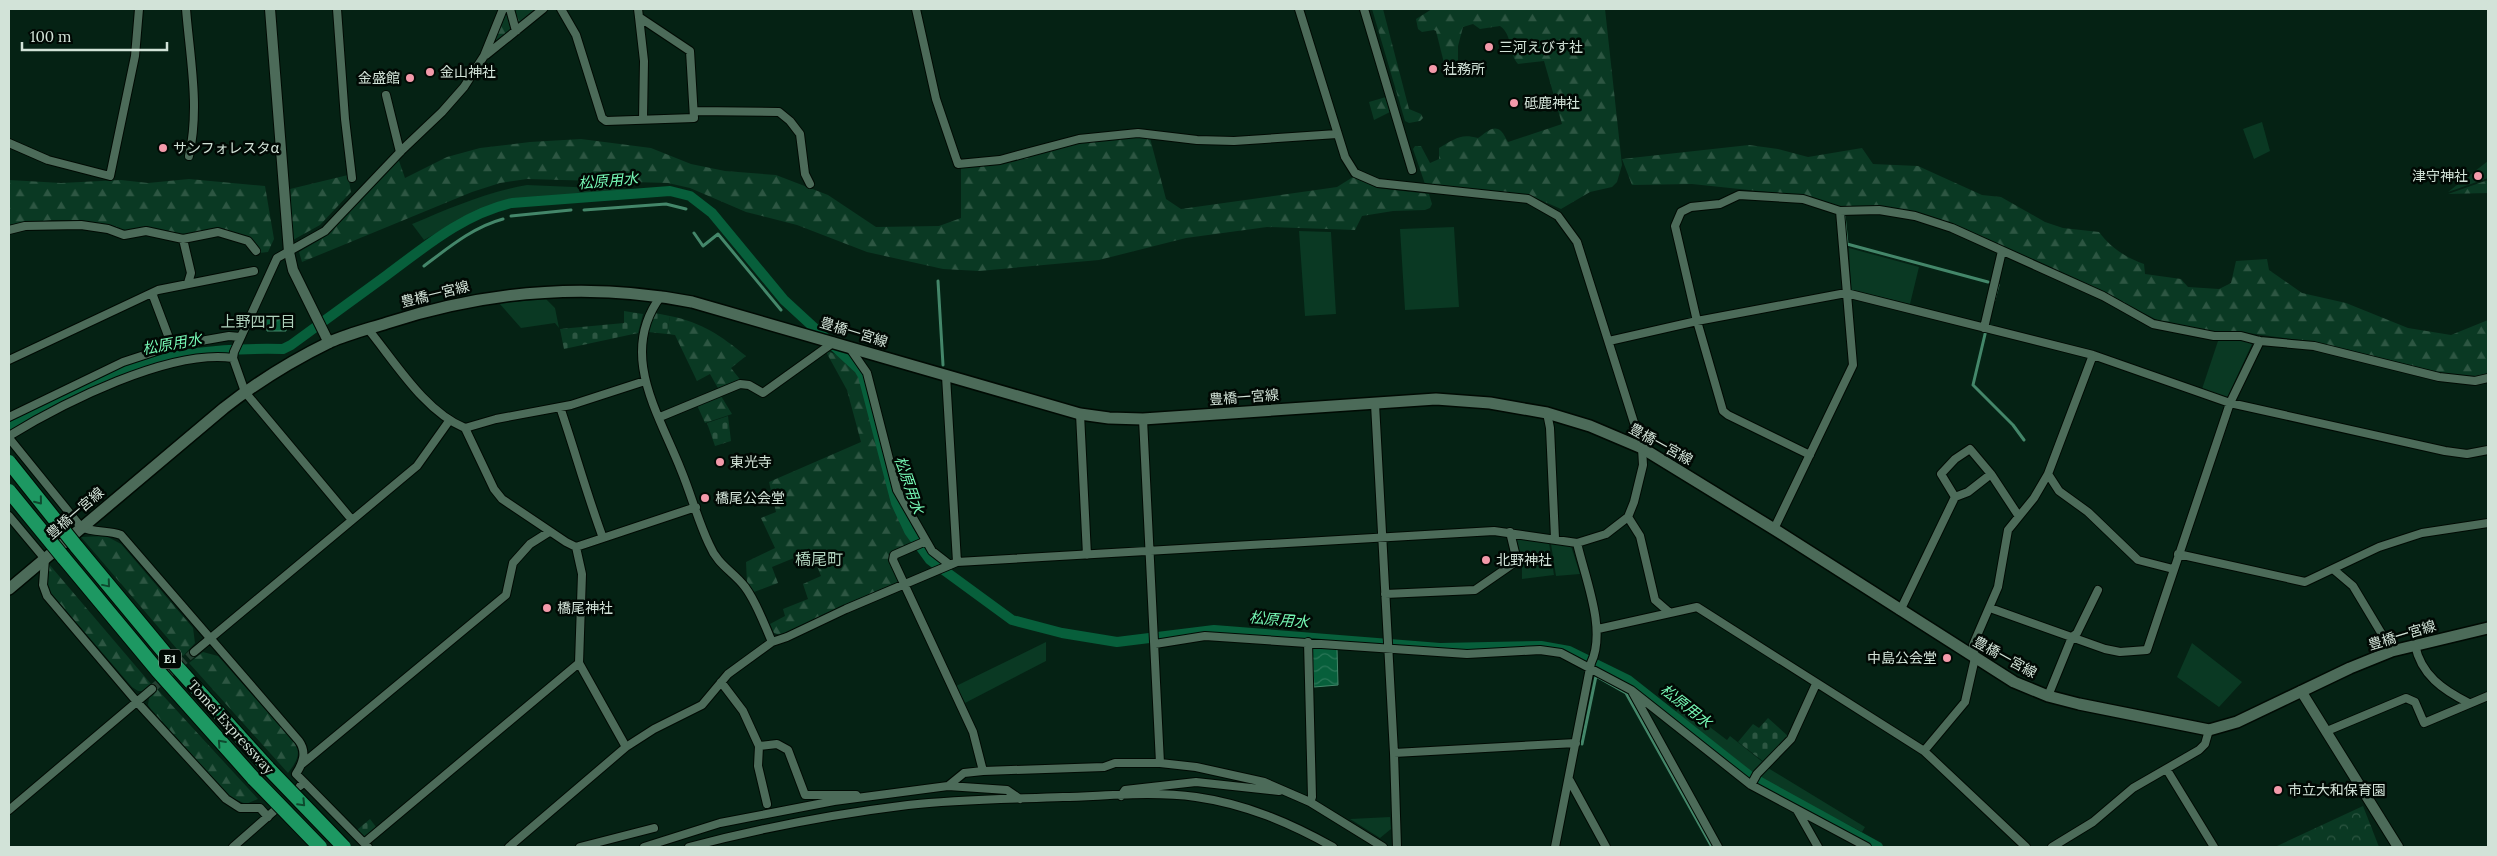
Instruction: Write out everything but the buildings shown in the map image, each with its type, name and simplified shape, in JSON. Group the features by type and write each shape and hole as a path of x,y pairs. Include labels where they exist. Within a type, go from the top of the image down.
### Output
{"highway":[{"name":"Tomei Expressway","path":"9,462 168,657 268,768 344,847"},
{"name":"Tomei Expressway","path":"9,491 157,670 254,779 320,847"},
{"path":"9,501 29,524 63,557"}],"main road":[{"name":"豊橋一宮線","path":"9,589 187,437 245,392 329,343 415,313 491,296 584,290 661,296 742,314 946,376 1080,414 1109,418 1143,419 1436,399 1468,401 1547,413 1590,426 1642,448 1774,528 1900,611 2014,682 2048,696 2079,704 2209,730 2237,722 2301,691 2392,652 2488,628"}],"street":[{"path":"9,143 48,160 110,176 135,56 139,9"},
{"path":"186,9 195,93 193,138 189,156"},
{"path":"270,9 289,252 293,270 329,343"},
{"path":"337,9 345,119 352,178"},
{"path":"352,520 245,392 234,355 276,258 325,231 400,152 442,112 464,87 484,56 503,9"},
{"path":"510,9 516,30"},
{"path":"484,56 543,9"},
{"path":"561,9 576,35 602,118 606,121 694,118 690,51 639,17"},
{"path":"638,9 644,61 643,119"},
{"path":"916,9 936,99 958,164 1000,160 1079,139 1138,133 1197,140 1234,141 1337,134"},
{"path":"509,847 626,747 654,729 696,710 728,674 772,642 953,564 1087,554 1510,532 1556,538 1577,543 1606,534 1628,517 1634,502 1642,465 1642,448 1577,242 1558,216 1537,203 1523,198 1378,183 1356,173 1349,165 1337,134 1299,9"},
{"path":"1364,9 1412,170"},
{"path":"386,95 400,152"},
{"path":"694,110 779,112 790,121 800,134 805,174 810,184"},
{"path":"1810,455 1723,411 1697,321 1675,226 1681,212 1692,207 1720,204 1739,195 1803,199 1840,210 1879,210 1915,216 1952,228 2103,296 2153,324 2214,336 2241,336 2314,346 2439,377 2475,381 2488,378"},
{"path":"1774,528 1853,365 1840,210"},
{"path":"9,230 25,226 81,225 108,229 124,234 146,231 183,238 218,232 248,241 256,251"},
{"path":"183,238 191,274 188,283"},
{"path":"1984,328 2002,251"},
{"path":"9,360 152,293 188,283 254,272"},
{"path":"152,293 172,346"},
{"path":"1609,340 1697,321 1846,293 2093,355 2230,403 2446,451 2467,454 2488,450"},
{"path":"661,296 652,308 642,333 641,354 645,380 709,544 722,566 748,591 772,642"},
{"path":"368,329 430,405 449,421 465,428 494,489 502,499 549,532 576,547 696,507"},
{"path":"9,417 123,362 172,346 229,336 239,340"},
{"path":"1990,608 2120,652 2147,650 2172,569 2230,403 2260,340"},
{"path":"660,417 740,384 749,385 763,393 834,342"},
{"path":"848,346 867,373 896,490 932,551 953,564"},
{"path":"234,355 159,365 87,396 9,437 81,527 88,531 110,532 121,535 299,741 303,752 302,764"},
{"path":"1924,752 1965,702 1975,658 1973,645 1990,608 2001,575 2008,530 2018,515 2034,498 2048,474 2093,355"},
{"path":"946,376 953,564"},
{"path":"465,428 496,418 560,407 645,380"},
{"path":"1375,404 1394,753 1396,847"},
{"path":"560,407 575,450 584,487 603,538"},
{"path":"1547,413 1550,428 1556,538"},
{"path":"1080,414 1087,554"},
{"path":"1143,419 1160,764"},
{"path":"194,652 417,466 449,421"},
{"path":"1955,498 1941,474 1955,459 1970,449 1991,474 2018,515"},
{"path":"1900,611 1955,498 1968,492 1991,474"},
{"path":"2048,474 2059,491 2088,512 2138,560 2172,569"},
{"path":"9,516 45,559 43,586 47,596 137,702 226,799 240,808 260,808 271,814 232,847"},
{"path":"1628,517 1640,536 1655,600 1670,613"},
{"path":"2178,554 2305,582 2380,546 2422,533 2488,523"},
{"path":"549,532 530,544 513,563 506,595 302,764 296,774 302,784 366,845 579,663"},
{"path":"1385,594 1475,590 1517,561 1510,532"},
{"path":"926,541 894,555 895,566 973,732 983,771"},
{"path":"1555,847 1570,781 1598,629 1577,543"},
{"path":"576,547 582,574 579,663 626,747"},
{"path":"2333,569 2353,586 2392,652"},
{"path":"2048,696 2072,637 2077,633 2098,590"},
{"path":"1598,629 1697,607 1924,752 2026,847"},
{"path":"1155,644 1206,636 1467,654 1540,650 1561,654 1592,663 1631,690 1751,784 1867,847"},
{"path":"1308,642 1312,797 1310,802"},
{"path":"2415,645 2417,656 2435,682 2448,693 2469,703"},
{"path":"721,682 743,711 759,746 758,766 767,804"},
{"path":"1751,784 1757,774 1791,739 1816,684"},
{"path":"9,810 152,689"},
{"path":"1631,690 1718,847"},
{"path":"2301,691 2327,731 2369,804 2398,847"},
{"path":"2327,731 2406,698 2415,702 2424,723 2488,696"},
{"path":"2052,847 2093,822 2133,788 2200,750 2209,730"},
{"path":"1394,753 1576,743"},
{"path":"759,746 777,744 788,750 805,795 849,794 868,797"},
{"path":"948,786 964,773 983,771 1104,767 1115,763 1160,764 1240,776 1283,789 1310,802 1383,847"},
{"path":"2167,770 2214,847"},
{"path":"1570,781 1606,847"},
{"path":"1121,796 1125,790 1137,787 1196,782 1279,791 1283,789"},
{"path":"644,847 720,823 786,810 948,786 1007,790 1020,799"},
{"path":"689,847 780,826 900,806 1161,794 1196,797 1254,810 1297,827 1333,847"},
{"path":"1798,810 1818,847"},
{"path":"580,847 654,828"}],"green space":[{"path":"506,9 540,9 500,41 496,41 495,36"},
{"path":"1372,9 1383,9 1409,109 1421,114 1423,118 1420,121 1409,123 1405,121"},
{"path":"1432,9 1605,9 1622,165 1617,182 1612,187 1590,192 1561,209 1529,195 1425,184 1413,149 1415,146 1421,146 1430,163 1439,159 1439,148 1458,138 1467,136 1478,138 1489,130 1498,129 1508,142 1562,124 1544,61 1518,64 1513,55 1507,34 1500,26 1480,29 1473,24 1463,27 1458,46 1458,66 1455,70 1446,71 1436,31 1422,32 1418,29 1416,19"},
{"path":"1386,97 1390,112 1374,120 1369,102"},
{"path":"2262,122 2270,151 2254,159 2243,129"},
{"path":"1139,137 1150,138 1166,199 1181,209 1337,187 1353,177 1377,188 1429,194 1432,204 1430,208 1425,210 1393,211 1362,216 1355,230 1267,227 1186,238 1099,260 979,271 943,269 867,252 797,225 746,212 690,188 668,183 527,179 500,183 472,192 302,262 299,252 328,235 398,158 405,178 447,157 480,148 530,142 581,139 651,148 691,164 725,171 776,175 828,195 876,227 939,226 961,218 961,168 999,164 1081,142"},
{"path":"1749,145 1778,149 1808,157 1862,148 1873,164 1918,166 1982,195 2001,197 2045,222 2063,228 2099,232 2119,251 2131,259 2144,264 2145,274 2181,279 2188,287 2219,289 2231,283 2236,261 2267,259 2269,270 2302,293 2346,303 2408,328 2451,335 2488,320 2488,374 2470,377 2440,374 2314,342 2241,332 2216,332 2161,322 2105,293 1954,225 1915,212 1880,206 1841,207 1805,196 1692,184 1632,185 1622,159"},
{"path":"2488,161 2488,178 2448,192"},
{"path":"348,175 351,192 320,225 293,240 290,189"},
{"path":"189,179 265,186 274,239 268,252 259,253 257,245 247,237 217,229 182,236 124,232 109,225 80,220 52,220 9,225 9,180 61,183 121,180 148,183"},
{"path":"2488,180 2488,193 2448,194"},
{"path":"527,185 645,190 511,199 478,210 424,240 412,224 483,196"},
{"path":"1454,227 1459,307 1405,310 1400,229"},
{"path":"1299,231 1331,232 1336,314 1305,316"},
{"path":"1849,248 1919,267 1910,304 1851,290"},
{"path":"546,299 555,308 559,328 555,323 521,328 499,303"},
{"path":"624,311 643,314 638,333 564,349 560,329 624,323"},
{"path":"655,313 670,316 667,334 648,332 649,323"},
{"path":"670,316 702,326 746,356 731,368 742,382 719,390 710,374 697,381 675,335 667,334"},
{"path":"2239,338 2252,344 2227,398 2202,389 2218,341"},
{"path":"825,350 847,359 861,376 893,503 915,544 893,554 900,581 780,635 774,633 770,624 785,616 783,609 808,599 803,584 821,576 811,551 772,567 778,583 754,592 747,583 746,562 775,548 761,518 776,512 769,482 861,442 847,390"},
{"path":"721,396 732,414 705,423 697,405"},
{"path":"728,416 731,441 715,446 707,423"},
{"path":"106,536 121,544 193,628 195,643 183,656 81,537"},
{"path":"1515,537 1549,543 1554,575 1522,579 1522,562"},
{"path":"1551,544 1571,546 1580,574 1556,576"},
{"path":"48,563 151,684 142,691 132,687 50,592 47,585"},
{"path":"1046,642 1046,661 965,703 956,686"},
{"path":"2192,643 2242,682 2219,707 2177,677"},
{"path":"203,652 218,656 295,743 298,755 288,773 189,663"},
{"path":"157,689 258,799 246,804 230,797 150,708 148,705 149,698"},
{"path":"1681,705 1727,740 1730,736 1764,763 1754,774 1676,712"},
{"path":"1768,718 1789,737 1764,762 1738,742 1753,724 1759,728"},
{"path":"1768,768 1865,827 1862,832 1770,784 1760,777"},
{"path":"2363,806 2379,847 2277,847 2277,846"},
{"path":"1390,817 1391,829 1380,838 1350,819"},
{"path":"370,819 376,827 364,837 357,830"}],"water":[{"path":"266,319 286,319 286,331 267,331"},
{"path":"1312,647 1337,649 1338,685 1314,687"}],"waterway":[{"name":"松原用水","path":"9,427 21,419 141,364 211,351 283,349 446,232 494,208 512,203 670,191 690,196 712,213 784,300 859,369 863,376 896,503 909,531 930,560 1012,620 1062,633 1117,642 1214,630 1440,648 1541,646 1569,651 1628,680 1751,777 1878,847"},
{"path":"584,210 666,204 686,209"},
{"path":"511,216 571,210"},
{"path":"1844,215 1847,244 1988,282"},
{"path":"424,266 452,245 481,227 503,219"},
{"path":"694,233 703,246 718,234 781,310"},
{"path":"938,281 943,365"},
{"path":"1994,300 1998,285"},
{"path":"1986,330 1973,385 2013,425 2024,440"},
{"path":"1582,744 1596,676 1626,693 1712,847"}],"tunnel":[{"path":"152,689 194,652"}],"place":[{"name":"三河えびす社","path":"1489,47"},
{"name":"社務所","path":"1433,69"},
{"name":"金山神社","path":"430,72"},
{"name":"金盛館","path":"410,78"},
{"name":"砥鹿神社","path":"1514,103"},
{"name":"サンフォレスタα","path":"163,148"},
{"name":"津守神社","path":"2478,176"},
{"name":"東光寺","path":"720,462"},
{"name":"橋尾公会堂","path":"705,498"},
{"name":"北野神社","path":"1486,560"},
{"name":"橋尾神社","path":"547,608"},
{"name":"中島公会堂","path":"1947,658"},
{"name":"市立大和保育園","path":"2278,790"}],"district":[{"name":"上野四丁目","path":"258,322"},
{"name":"橋尾町","path":"819,559"}]}
